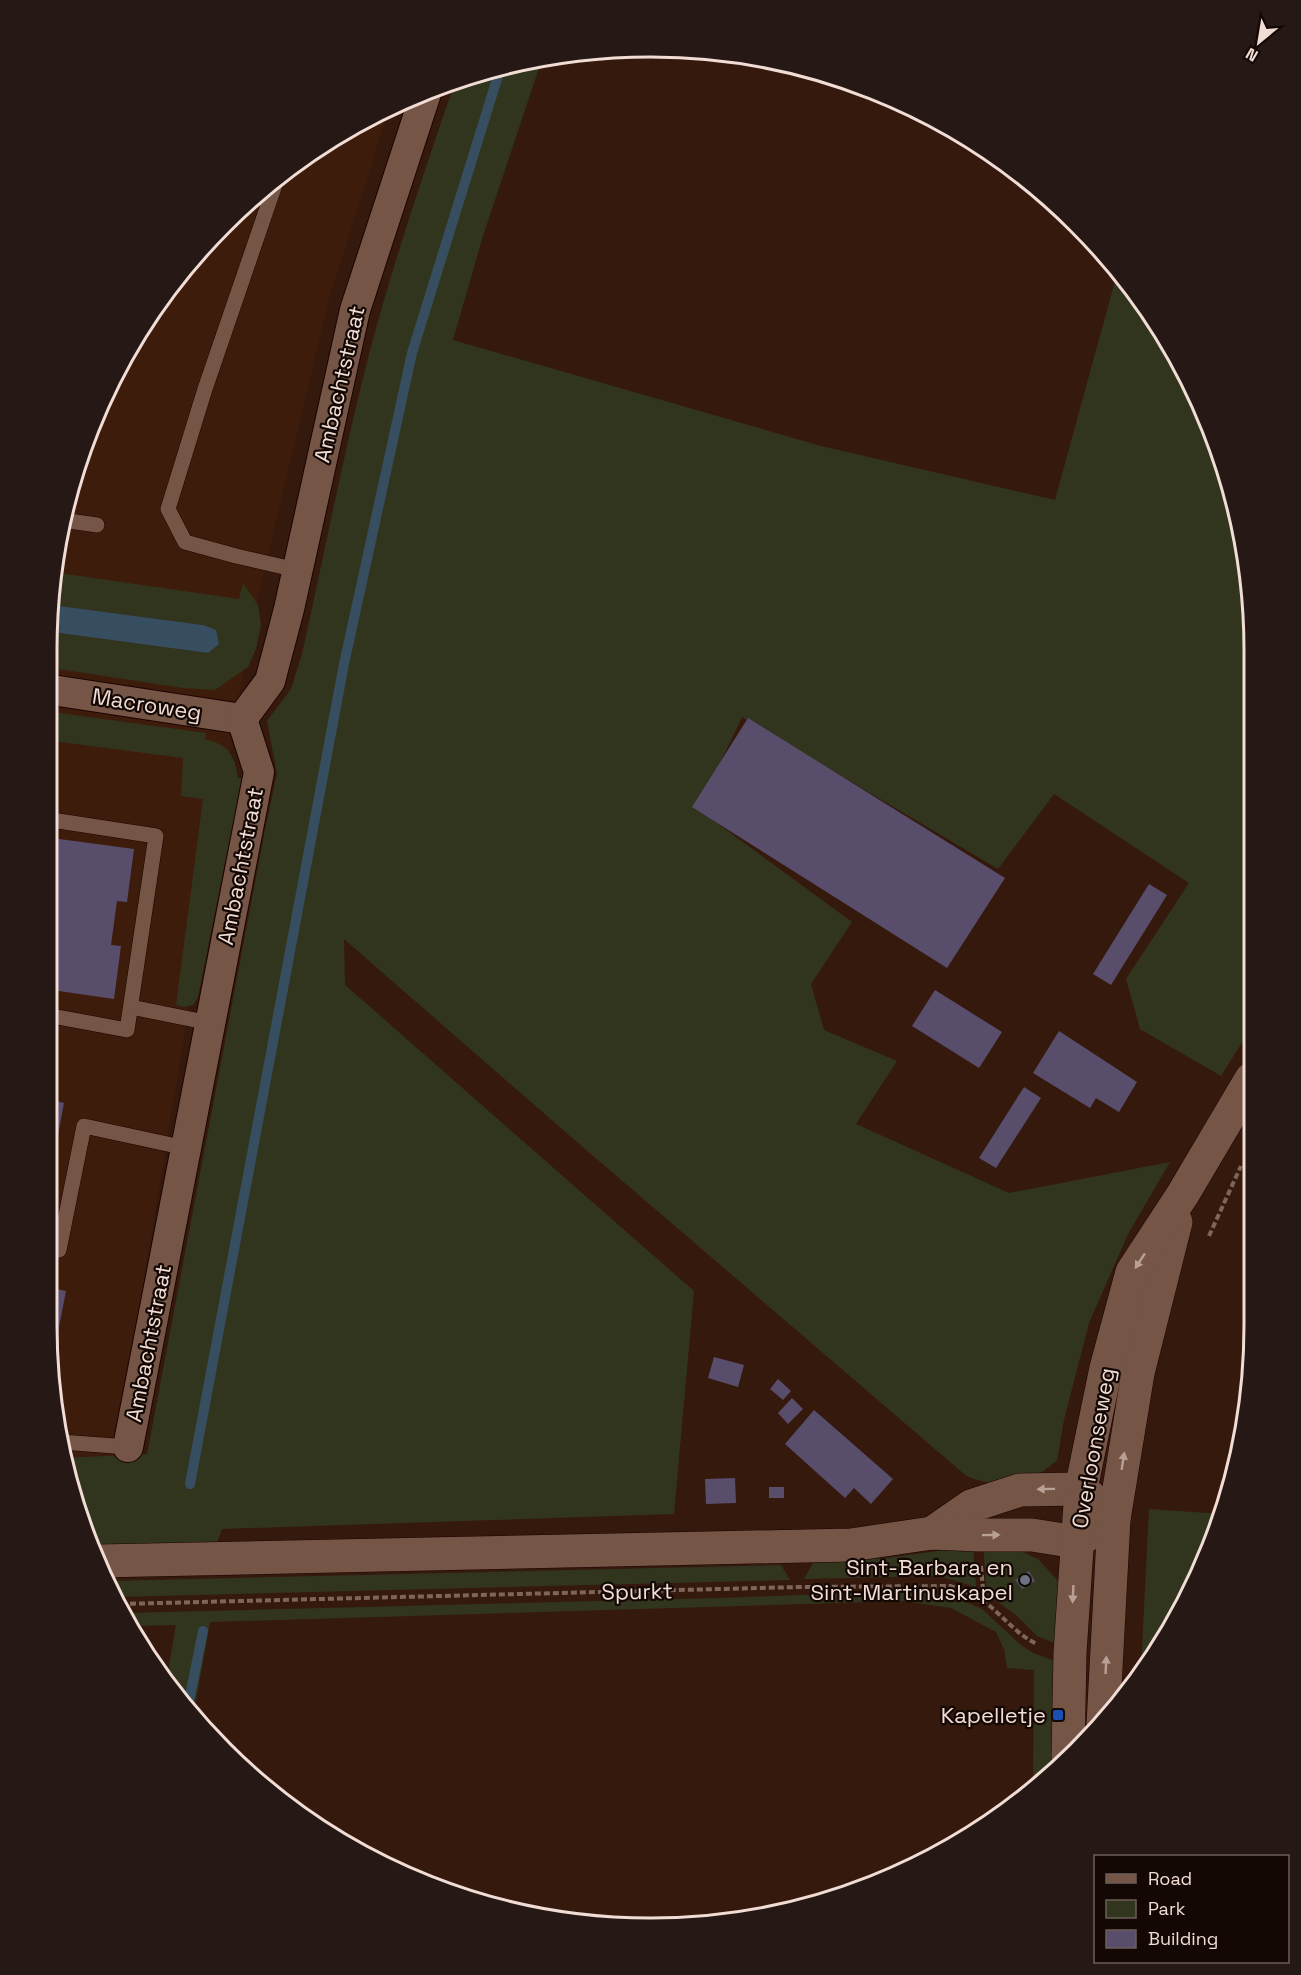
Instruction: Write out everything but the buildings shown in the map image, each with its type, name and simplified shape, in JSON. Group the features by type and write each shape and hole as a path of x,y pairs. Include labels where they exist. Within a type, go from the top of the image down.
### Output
{"street":[{"name":"Ambachtstraat","path":"128,1447 259,772 242,719 270,681 355,310 423,102"},
{"name":"Macroweg","path":"57,691 242,719"},
{"name":"Overloonseweg","path":"1068,1746 1070,1653 1081,1489 1106,1368 1132,1272 1183,1194 1244,1091"},
{"name":"Overloonseweg","path":"1104,1707 1114,1519 1138,1373 1183,1194"},
{"path":"1076,1542 1114,1519 1081,1489"},
{"name":"Spurkt","path":"932,1533 971,1506 1020,1490 1081,1489"},
{"name":"Spurkt","path":"106,1561 851,1545 932,1533 1032,1534 1076,1542"}],"lane":[{"path":"272,194 205,389 168,509 185,542 297,570"},
{"path":"71,521 97,525"},
{"path":"57,821 156,836 127,1030 57,1017"},
{"path":"131,1007 210,1023"},
{"path":"60,1250 84,1126 186,1148"},
{"path":"69,1443 128,1447"}],"path":[{"name":"Spurkt","path":"127,1604 799,1587 950,1586 965,1591 984,1602 1026,1639 1052,1651 1070,1653"}],"shaded area":[{"path":"386,119 329,299 250,631 114,1464 73,1463 62,1402 58,1363 57,650 58,612 68,535 88,460 102,423 137,354 180,289 204,259 259,204 321,157"}],"green space":[{"path":"539,67 483,236 453,340 821,446 1055,500 1115,281 1144,321 1183,388 1213,460 1224,497 1233,535 1243,612 1244,1039 1221,1076 1140,1029 1126,979 1189,883 1054,794 998,869 742,717 698,809 852,922 811,984 824,1030 897,1061 856,1124 1009,1193 1170,1162 1128,1234 1089,1323 1064,1420 1057,1461 1025,1483 1011,1485 993,1483 964,1474 344,939 345,985 694,1291 674,1514 222,1529 216,1545 100,1546 88,1515 72,1458 147,1454 277,774 267,721 291,689 302,654 372,344 417,194 452,91"},
{"path":"62,573 239,599 243,583 258,605 261,625 256,649 248,667 215,690 183,688 57,669 57,633 208,653 203,625 59,606"},
{"path":"57,713 206,733 205,739 220,744 229,752 235,763 238,778 242,778 198,997 193,1005 184,1007 176,1005 203,799 181,796 183,758 57,742"},
{"path":"1149,1509 1213,1513 1183,1587 1142,1657"},
{"path":"983,1544 1014,1548 1038,1559 1059,1582 1060,1645 1037,1636 1017,1616 987,1594"},
{"path":"973,1546 976,1587 939,1576 804,1579 813,1563 887,1558"},
{"path":"781,1565 790,1580 123,1597 115,1581"},
{"path":"907,1591 955,1597 982,1609 1021,1645 1033,1653 1062,1664 1059,1754 1033,1778 1034,1670 1007,1668 1004,1649 996,1632 951,1608 903,1601 210,1622 195,1705 168,1670 176,1625 140,1626 132,1613"}],"water":[{"path":"59,606 203,625 216,630 219,644 208,653 57,633"}],"waterway":[{"path":"190,1484 344,664 412,353 498,77"},
{"path":"190,1698 203,1631"}],"place":[{"name":"Sint-Barbara en Sint-Martinuskapel","path":"1025,1580"},
{"name":"Kapelletje","path":"1058,1715"}]}
